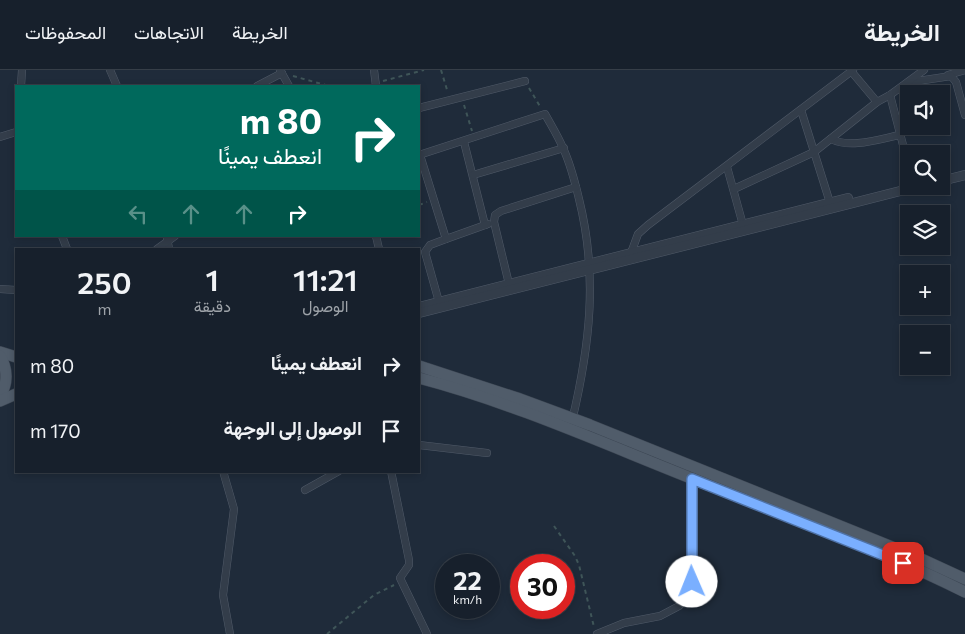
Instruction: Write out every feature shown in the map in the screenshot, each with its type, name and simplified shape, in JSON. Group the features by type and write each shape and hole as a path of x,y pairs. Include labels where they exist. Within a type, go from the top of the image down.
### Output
{"main road":[{"path":"0,352 15,357"},
{"path":"0,356 6,373 5,387 0,396"},
{"path":"420,366 917,557 965,579"},
{"path":"420,378 571,424 692,479 890,557 965,592"},
{"path":"0,401 15,394"}],"street":[{"path":"21,85 22,70"},
{"path":"110,70 118,85"},
{"path":"374,70 376,85"},
{"path":"734,189 814,152 877,102 890,95 924,70"},
{"path":"908,82 965,70"},
{"path":"631,253 638,234 648,225 852,71 877,102"},
{"path":"259,85 281,72 288,85"},
{"path":"948,75 956,82 965,112"},
{"path":"420,108 525,81"},
{"path":"890,95 903,145"},
{"path":"801,110 831,206"},
{"path":"446,240 420,155 545,114 564,148 576,187 590,266 588,329 571,424"},
{"path":"0,137 15,132"},
{"path":"831,139 844,144 900,135"},
{"path":"464,142 486,225"},
{"path":"472,175 564,148"},
{"path":"727,167 743,225"},
{"path":"950,173 965,169"},
{"path":"950,179 965,175"},
{"path":"420,313 590,266 831,206 900,186"},
{"path":"509,284 494,222 495,215 501,210 576,187"},
{"path":"420,307 590,266 631,253 743,225 900,190"},
{"path":"439,302 425,252 430,245 494,222"},
{"path":"158,248 168,238"},
{"path":"0,288 15,290"},
{"path":"420,445 487,453"},
{"path":"224,473 234,509 223,595 230,634"},
{"path":"306,490 336,473"},
{"path":"391,473 409,560 409,565 401,574 401,582 427,634"},
{"path":"596,634 624,623 660,616 679,606 686,598 692,582 692,479"}],"path":[{"path":"376,85 424,70"},
{"path":"442,70 450,100"},
{"path":"281,72 326,85"},
{"path":"525,81 545,114"},
{"path":"461,98 475,138"},
{"path":"554,526 579,565 596,634"},
{"path":"327,634 374,596 390,586 401,582"}],"route":[{"path":"692,582 692,479 903,563"}]}
